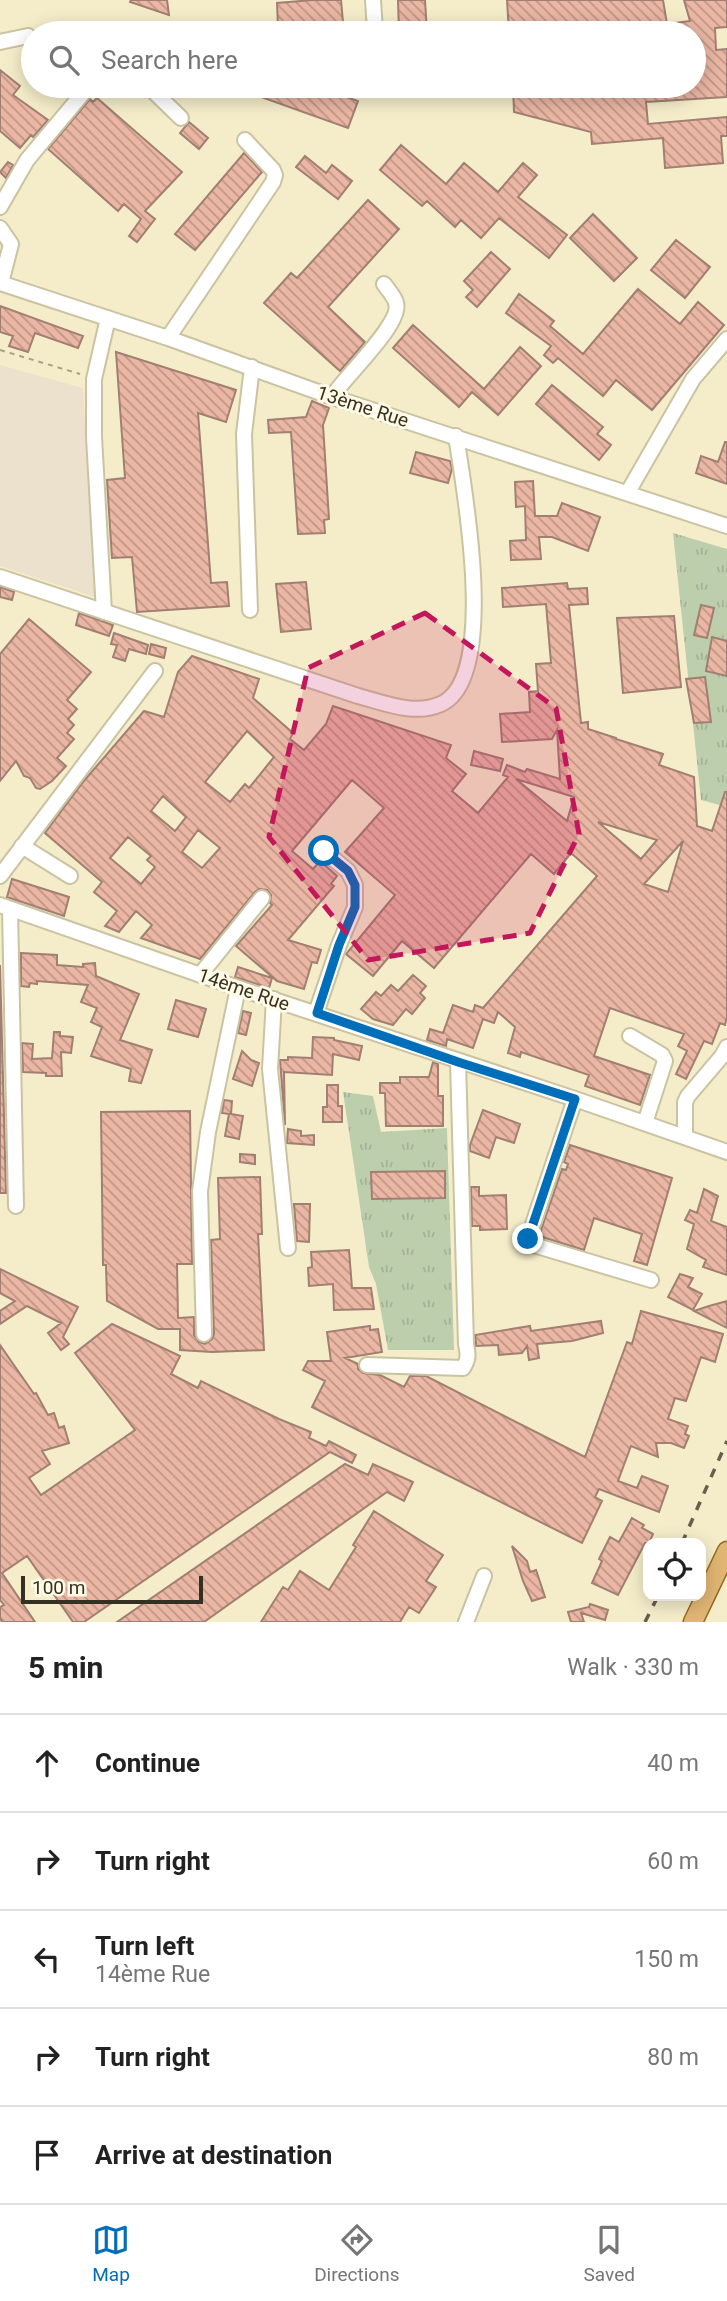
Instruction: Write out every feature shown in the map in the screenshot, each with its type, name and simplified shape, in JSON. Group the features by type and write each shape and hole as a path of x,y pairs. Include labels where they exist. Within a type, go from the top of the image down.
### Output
{"main road":[{"path":"693,1622 727,1551"}],"street":[{"path":"373,0 374,21"},
{"path":"0,42 21,38"},
{"path":"0,207 27,160 79,98"},
{"path":"160,98 181,118"},
{"path":"168,338 273,182 273,170 245,139"},
{"path":"0,228 11,244 0,283"},
{"name":"13ème Rue","path":"0,283 168,338 332,397 727,526"},
{"path":"332,397 374,346 396,313 397,303 384,284"},
{"path":"104,612 94,437 94,379 108,318"},
{"path":"628,492 693,379 727,339"},
{"path":"250,610 244,434 251,367"},
{"path":"0,577 358,696 404,709 424,709 444,703 460,685 469,659 474,621 472,548 456,436"},
{"path":"0,876 155,671"},
{"path":"22,846 70,876"},
{"path":"317,1013 339,945 355,907 355,885 348,871 324,851"},
{"path":"200,975 262,898"},
{"path":"5,907 16,1206"},
{"name":"14ème Rue","path":"5,907 727,1152"},
{"path":"204,1334 200,1191 208,1132 238,988"},
{"path":"274,999 270,1069 288,1248"},
{"path":"630,1036 662,1055 665,1061 645,1123"},
{"path":"685,1137 685,1102 727,1047"},
{"path":"367,1365 463,1368 467,1363 458,1062"},
{"path":"575,1099 528,1239 537,1247 651,1280"},
{"path":"466,1622 484,1576"}],"path":[{"path":"0,350 94,379"}],"highlighted area":[{"path":"425,613 556,708 579,834 530,933 368,960 269,837 308,668"}],"shaded area":[{"path":"0,365 83,388 95,597 0,566"}],"green space":[{"path":"673,533 727,549 727,807 701,800"},
{"path":"343,1092 373,1096 381,1132 447,1128 454,1350 388,1350 376,1284 369,1267"}],"building":[{"path":"167,0 169,15 130,2"},
{"path":"341,0 343,21 278,21 277,3"},
{"path":"398,0 425,0 426,21 399,21"},
{"path":"507,0 663,0 666,21 508,21"},
{"path":"684,0 727,0 727,27 715,28 716,50 727,49 727,97 646,102 648,124 727,117 727,136 721,136 723,163 665,168 663,138 592,144 591,132 514,112 513,98 706,98 706,21 690,21"},
{"path":"0,70 20,86 13,95 48,120 20,148 0,131"},
{"path":"97,98 182,172 145,211 155,219 137,242 129,236 141,219 124,204 118,211 48,149 90,99 93,102"},
{"path":"264,98 349,98 358,101 348,128"},
{"path":"189,122 208,138 199,149 180,133"},
{"path":"401,145 446,184 464,163 498,192 523,163 537,175 518,197 567,235 549,258 499,218 481,238 461,220 455,227 427,201 422,206 380,170"},
{"path":"244,153 262,172 195,250 175,234"},
{"path":"305,156 326,173 332,165 352,181 338,199 296,167"},
{"path":"8,162 13,165 6,178 0,172"},
{"path":"368,200 399,229 328,307 365,342 340,371 264,303 291,273 297,278"},
{"path":"593,214 637,258 614,281 570,238"},
{"path":"676,240 710,267 685,298 651,270"},
{"path":"491,252 510,269 477,307 466,297 473,290 464,281"},
{"path":"638,289 680,324 698,302 724,325 652,410 616,380 603,396 558,358 553,363 544,355 551,346 506,313 519,294 554,321 550,326 583,354"},
{"path":"0,306 83,336 78,348 35,333 28,352 9,346 13,336 0,332"},
{"path":"413,325 484,389 520,347 541,366 498,415 472,392 459,407 393,348"},
{"path":"116,352 236,390 226,422 198,413 211,583 227,582 229,606 137,612 132,557 112,558 107,480 125,478"},
{"path":"552,385 603,427 597,434 611,445 599,460 536,404"},
{"path":"312,401 329,408 323,425 329,519 324,520 325,533 298,534 291,432 269,433 268,420 306,417"},
{"path":"725,442 727,484 696,473 701,456 718,462"},
{"path":"416,452 450,461 452,469 448,483 410,473"},
{"path":"533,481 535,516 557,516 562,503 600,517 588,551 552,537 539,537 541,559 511,560 510,541 526,540 525,506 516,507 515,482"},
{"path":"306,582 311,629 281,632 276,584"},
{"path":"567,583 568,589 587,588 588,604 569,605 581,723 588,722 588,729 663,754 659,765 694,777 697,826 712,831 727,792 725,1025 720,1023 712,1044 704,1041 686,1079 676,1074 687,1051 678,1046 684,1034 610,1008 594,1056 650,1075 640,1105 585,1086 589,1075 521,1052 520,1057 508,1053 515,1027 498,1012 494,1023 483,1019 473,1048 447,1039 446,1046 427,1040 430,1029 443,1033 453,1005 473,1012 475,1005 483,1008 597,876 571,853 554,874 531,854 434,968 402,941 373,976 346,954 395,895 345,852 384,808 352,780 292,851 313,869 320,861 337,876 331,884 334,886 288,940 321,950 317,963 312,962 304,989 277,981 236,946 272,905 271,895 267,890 259,889 255,892 200,959 141,938 152,925 136,911 119,932 105,926 117,911 94,892 102,882 45,833 83,782 144,711 164,717 178,672 192,656 259,679 253,698 293,733 290,739 304,750 326,724 333,706 451,745 446,758 466,774 452,791 478,813 508,777 503,775 507,765 525,772 527,769 560,779 557,730 552,739 502,742 500,714 530,712 529,692 538,691 536,664 551,663 546,604 503,607 502,588","holes":["247,731 274,757 249,788 245,784 230,802 205,782","516,779 574,797 567,821","163,796 186,817 175,831 151,811","598,822 657,840 641,859","198,830 220,848 202,868 182,852","128,837 151,856 147,860 155,867 141,884 110,858","683,841 668,892 644,884"]},
{"path":"0,587 14,592 12,600 0,597"},
{"path":"701,605 714,608 707,638 694,635"},
{"path":"79,613 113,625 109,636 76,625"},
{"path":"674,616 681,687 623,693 617,618"},
{"path":"29,619 91,672 67,700 77,709 68,719 74,725 67,733 74,739 57,758 66,766 40,789 36,788 30,778 24,776 16,761 0,781 0,654"},
{"path":"114,633 148,645 146,654 129,649 125,661 113,657 117,645 111,644"},
{"path":"712,637 727,641 727,676 706,671"},
{"path":"151,644 166,648 164,658 149,654"},
{"path":"705,677 711,722 694,723 686,679"},
{"path":"474,751 503,759 500,771 471,765"},
{"path":"12,879 69,897 64,916 7,897"},
{"path":"21,953 57,955 57,965 83,967 83,964 95,963 96,976 139,994 120,1040 152,1050 141,1083 129,1081 131,1069 91,1056 102,1027 91,1022 97,1008 81,1002 88,985 37,981 37,984 30,983 29,987 21,986"},
{"path":"0,965 6,1193 0,1193"},
{"path":"238,967 272,978 269,988 235,977"},
{"path":"413,975 426,986 420,993 425,998 412,1014 406,1009 393,1025 373,1019 361,1009 376,992 381,996 391,985 398,991"},
{"path":"176,1000 206,1009 198,1037 168,1029"},
{"path":"243,1011 251,1013 246,1035 238,1033"},
{"path":"54,1032 60,1032 60,1036 73,1037 71,1053 61,1052 62,1076 23,1072 22,1043 33,1044 32,1059 52,1058"},
{"path":"313,1037 334,1038 362,1046 359,1060 333,1054 332,1075 284,1072 285,1125 280,1060 288,1060 288,1057 312,1058"},
{"path":"242,1051 251,1060 259,1063 252,1086 233,1079"},
{"path":"433,1062 438,1064 438,1096 443,1096 443,1126 386,1126 385,1093 380,1093 380,1083 400,1083 400,1077 429,1077"},
{"path":"327,1085 338,1085 338,1106 342,1106 342,1122 323,1122 323,1107 327,1107"},
{"path":"224,1100 232,1101 231,1114 243,1116 239,1139 225,1136 229,1114 222,1113"},
{"path":"483,1110 520,1124 514,1143 496,1137 489,1158 470,1151"},
{"path":"190,1111 192,1264 177,1264 178,1318 194,1317 194,1335 199,1342 205,1344 212,1339 211,1240 220,1239 218,1178 260,1177 262,1234 258,1234 264,1350 180,1350 180,1329 158,1329 107,1301 106,1265 103,1265 101,1112"},
{"path":"288,1129 301,1131 301,1136 314,1135 314,1145 287,1143"},
{"path":"570,1145 672,1178 647,1265 634,1261 642,1234 594,1218 584,1250 539,1236 562,1169 566,1170 568,1164 564,1162"},
{"path":"240,1154 255,1155 255,1164 240,1162"},
{"path":"445,1171 445,1198 372,1199 371,1172"},
{"path":"471,1187 479,1187 479,1196 506,1195 507,1229 480,1230 480,1226 472,1226"},
{"path":"704,1189 718,1196 711,1221 727,1227 727,1275 703,1267 706,1260 687,1249 694,1224 685,1220 690,1210 697,1213"},
{"path":"294,1204 310,1204 309,1242 297,1241"},
{"path":"349,1250 352,1288 371,1288 374,1309 334,1310 333,1284 309,1286 311,1252"},
{"path":"0,1269 78,1307 63,1337 69,1344 61,1350 48,1333 61,1323 27,1306 0,1324 0,1311 15,1301 0,1293"},
{"path":"680,1274 693,1278 688,1287 702,1294 693,1310 668,1297"},
{"path":"727,1301 727,1328 694,1311 709,1306"},
{"path":"641,1311 723,1334 715,1362 701,1357 686,1401 675,1398 668,1419 688,1426 685,1434 689,1436 684,1448 671,1443 656,1443 658,1457 631,1446 618,1481 637,1488 642,1476 668,1486 659,1512 599,1489 595,1497 602,1501 582,1543 312,1407 325,1381 303,1370 308,1361 331,1361 327,1332 370,1326 370,1330 378,1329 382,1352 345,1358 358,1364 358,1369 363,1373 380,1375 404,1387 410,1376 426,1376 585,1457 627,1342 632,1344"},
{"path":"601,1321 603,1333 572,1341 537,1344 539,1358 529,1360 527,1346 522,1353 499,1355 498,1345 476,1346 475,1335 530,1326 531,1331"},
{"path":"112,1324 180,1356 171,1374 198,1388 201,1381 311,1432 309,1438 326,1446 329,1441 356,1455 352,1463 330,1452 84,1622 73,1622 27,1556 2,1573 35,1622 2,1622 0,1607 4,1605 0,1600 0,1345 34,1394 36,1393 48,1415 54,1413 59,1428 64,1426 69,1443 42,1451 50,1464 29,1478 41,1495 135,1430 75,1353"},
{"path":"345,1464 368,1475 373,1464 413,1482 404,1501 387,1492 204,1622 117,1622"},
{"path":"374,1511 443,1555 426,1581 436,1587 419,1613 409,1607 400,1622 261,1622 283,1587 288,1590 300,1571 329,1590 356,1547 353,1545"},
{"path":"632,1518 653,1534 651,1538 643,1538 643,1547 618,1595 592,1583 602,1561 599,1559 610,1537 619,1542"},
{"path":"512,1546 527,1561 530,1572 536,1570 545,1597 532,1601"},
{"path":"590,1604 608,1610 605,1620 581,1613 584,1622 571,1622 568,1612 589,1607"}],"railway":[{"path":"684,1538 727,1441"},
{"path":"645,1622 656,1601"}],"route":[{"path":"324,851 348,871 355,885 355,907 339,945 317,1013 575,1099 528,1239"}]}
